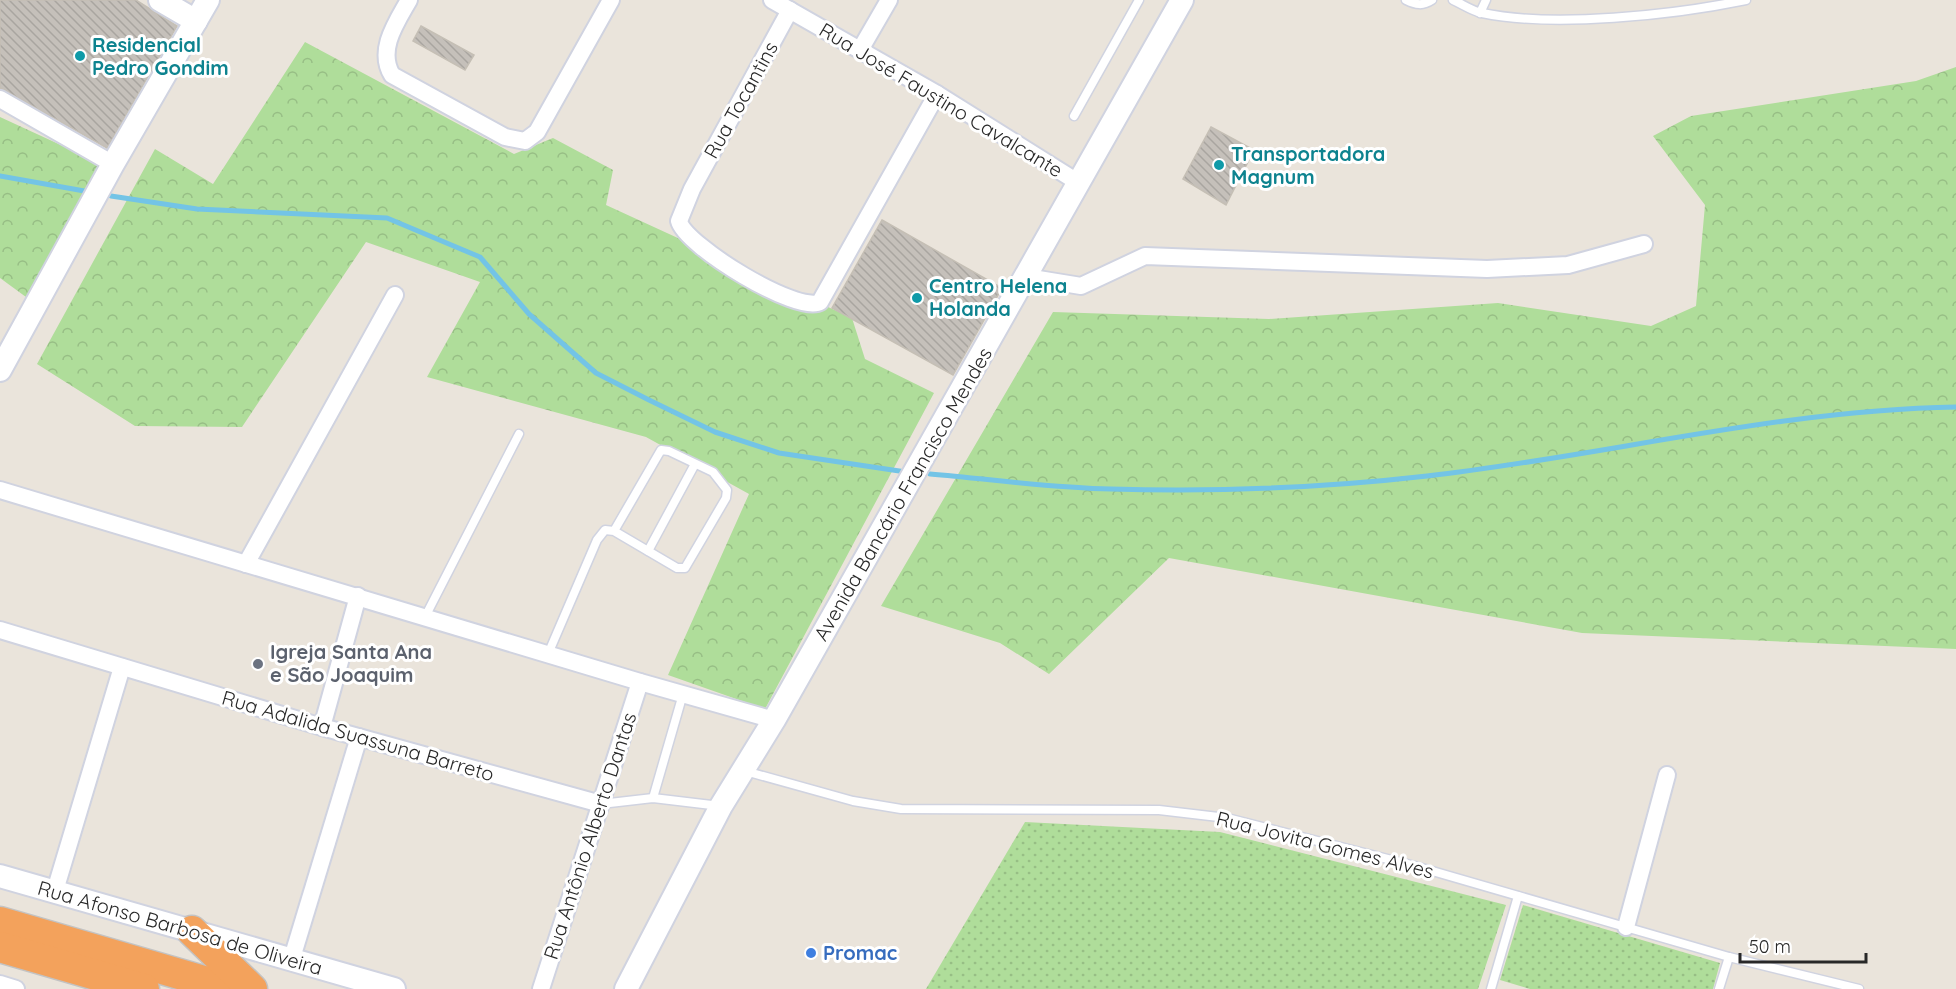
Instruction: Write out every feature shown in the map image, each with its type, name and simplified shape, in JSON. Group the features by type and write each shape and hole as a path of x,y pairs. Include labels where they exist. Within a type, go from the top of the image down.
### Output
{"highway":[{"path":"0,922 231,989"},
{"path":"192,931 252,989"},
{"path":"0,947 144,989"}],"street":[{"path":"160,0 196,21"},
{"path":"0,370 113,164 208,0"},
{"path":"410,0 386,48 386,62 392,75 505,137 518,141 530,140 610,0"},
{"name":"Rua José Faustino Cavalcante","path":"772,0 937,94 1078,183"},
{"path":"860,50 889,0"},
{"name":"Avenida Bancário Francisco Mendes","path":"626,989 722,806 745,771 1182,0"},
{"name":"Rua Tocantins","path":"790,10 692,189 679,221 681,228 710,256 759,284 806,304 816,305 845,263 937,94"},
{"path":"0,99 113,164"},
{"path":"1026,277 1081,286 1145,256 1487,269 1568,265 1644,244"},
{"path":"246,564 395,295"},
{"path":"0,490 774,720"},
{"path":"322,727 357,596"},
{"name":"Rua Adalida Suassuna Barreto","path":"0,630 322,727 601,804"},
{"path":"54,894 122,667"},
{"name":"Rua Antônio Alberto Dantas","path":"541,989 640,682"},
{"path":"292,958 359,737"},
{"path":"1626,927 1667,775"},
{"name":"Rua Afonso Barbosa de Oliveira","path":"0,876 54,894 292,958 394,989"},
{"path":"0,984 16,989"}],"lane":[{"path":"1074,116 1139,0"},
{"path":"1406,0 1424,5 1432,0"},
{"path":"1453,0 1480,13 1541,19 1630,16 1746,0"},
{"path":"1480,13 1486,0"},
{"path":"425,617 519,434"},
{"path":"548,654 597,540 605,530 614,531 677,568 685,568 726,498 727,490 713,472 669,451 661,450 614,531"},
{"path":"648,551 695,464"},
{"path":"653,798 682,694"},
{"name":"Rua Jovita Gomes Alves","path":"745,771 853,801 902,809 1159,810 1227,818 1518,896 1729,957 1859,989"},
{"name":"Rua Adalida Suassuna Barreto","path":"601,804 653,798 722,806"},
{"path":"1494,988 1518,896"},
{"path":"1719,989 1729,957"}],"green space":[{"path":"305,42 514,154 553,138 613,170 606,205 852,318 865,359 934,393 765,709 668,675 749,494 646,437 427,377 480,282 366,242 242,427 135,426 37,364 155,149 213,184"},
{"path":"1956,67 1956,649 1582,633 1169,558 1049,674 1000,643 881,606 1053,312 1269,319 1498,303 1651,326 1696,306 1705,205 1653,136 1691,116 1916,81"},
{"path":"0,117 102,164 26,297 0,278"},
{"path":"1025,822 1220,832 1506,905 1478,989 926,989"},
{"path":"1523,905 1720,963 1713,989 1530,989 1500,980"}],"building":[{"name":"Residencial Pedro Gondim","path":"0,0 136,0 177,26 107,148 0,88"},
{"path":"421,26 474,55 465,70 413,41"},
{"name":"Transportadora Magnum","path":"1211,127 1254,150 1226,205 1183,179"},
{"name":"Centro Helena Holanda","path":"882,220 1002,288 953,375 832,308"}],"waterway":[{"path":"0,176 90,192"},
{"path":"111,196 197,209 387,218 480,257 529,314 596,373 649,400 715,432 779,453 906,472"},
{"path":"930,474 1111,489 1190,490 1309,486 1427,476 1823,416 1956,407"}],"place":[{"name":"Residencial Pedro Gondim","path":"80,56"},
{"name":"Transportadora Magnum","path":"1219,165"},
{"name":"Centro Helena Holanda","path":"917,298"},
{"name":"Igreja Santa Ana e São Joaquim","path":"258,664"},
{"name":"Promac","path":"811,953"}]}
